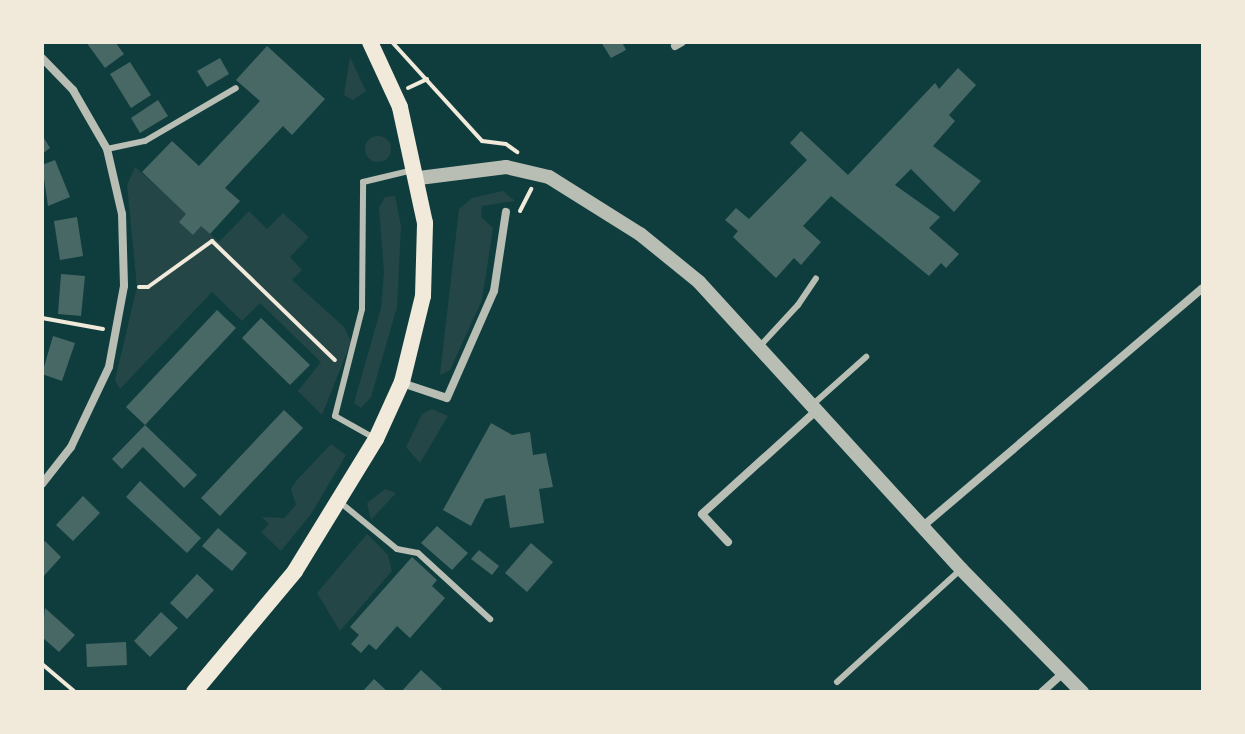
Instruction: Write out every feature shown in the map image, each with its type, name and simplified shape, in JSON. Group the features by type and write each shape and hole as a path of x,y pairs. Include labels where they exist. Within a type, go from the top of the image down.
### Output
{"main road":[{"path":"194,692 295,571 376,439 402,382 423,296 425,223 418,174 400,107 370,42"}],"street":[{"path":"42,58 73,90 107,149 122,214 124,286 117,331 89,414 42,484"},
{"path":"418,174 506,167 549,177 640,234 687,272 961,569 1082,692"},
{"path":"402,382 447,398 494,291 506,212"},
{"path":"923,526 1203,288"},
{"path":"728,542 702,514 814,408"},
{"path":"1042,692 1063,673"}],"lane":[{"path":"107,149 145,141 236,88"},
{"path":"376,439 335,416 362,309 363,182 418,174"},
{"path":"757,348 798,305 816,278"},
{"path":"814,408 866,357"},
{"path":"338,500 397,549 418,553 490,619"},
{"path":"837,682 961,569"}],"path":[{"path":"392,42 399,46 482,141 506,144"},
{"path":"416,86 427,79"},
{"path":"506,212 523,211 532,186"},
{"path":"124,286 148,287 212,241 348,373"},
{"path":"42,318 117,331"},
{"path":"42,664 75,692"}],"shaded area":[{"path":"350,57 366,91 353,100 344,95"},
{"path":"378,136 387,140 391,149 387,158 378,162 369,158 365,149 369,140"},
{"path":"135,167 219,242 249,211 267,229 283,213 309,237 290,257 302,270 292,280 344,327 351,342 322,415 298,391 321,362 260,303 242,321 212,292 120,389 115,380 137,287 127,185"},
{"path":"503,191 515,201 482,206 481,217 493,228 482,300 450,370 440,375 459,209 472,198"},
{"path":"395,196 401,226 397,307 371,397 361,408 354,403 381,308 384,272 379,208 385,197"},
{"path":"432,409 448,416 420,463 406,447 422,414"},
{"path":"331,444 346,455 311,514 281,551 261,532 269,524 262,517 284,518 296,505 291,489 296,481"},
{"path":"385,489 396,493 371,520 367,503"},
{"path":"367,534 388,555 392,571 340,631 317,593"}],"building":[{"path":"86,42 115,42 124,54 105,68"},
{"path":"601,42 622,42 626,50 611,58"},
{"path":"267,46 325,99 292,135 283,126 225,188 240,201 210,234 201,226 193,235 179,222 186,214 142,172 172,141 199,166 260,101 236,80"},
{"path":"220,58 229,74 207,87 197,71"},
{"path":"130,62 151,95 131,108 110,74"},
{"path":"958,68 976,85 949,115 955,121 933,146 981,181 954,212 911,169 895,185 940,217 929,228 959,254 946,268 941,263 929,276 831,196 803,226 821,242 801,265 794,258 776,278 733,237 738,231 725,220 736,208 749,219 807,160 790,143 801,131 848,175 935,83 939,89"},
{"path":"158,100 168,116 140,133 131,118"},
{"path":"42,135 50,148 42,154"},
{"path":"55,160 70,197 48,206 42,165"},
{"path":"77,217 83,256 60,260 54,221"},
{"path":"61,274 85,276 81,316 58,314"},
{"path":"217,310 236,328 145,425 126,407"},
{"path":"261,318 310,365 290,385 242,338"},
{"path":"53,336 75,343 62,381 42,374"},
{"path":"284,410 303,428 220,516 201,498"},
{"path":"491,423 512,435 530,432 533,455 546,453 553,487 539,489 544,523 510,528 505,495 485,499 471,526 443,510"},
{"path":"145,425 197,475 184,488 143,447 122,469 112,459"},
{"path":"140,481 201,538 187,553 126,497"},
{"path":"83,496 100,513 73,541 56,525"},
{"path":"437,526 468,553 452,570 421,543"},
{"path":"218,528 247,553 232,571 202,546"},
{"path":"45,541 61,557 42,578 42,544"},
{"path":"531,543 553,562 527,592 505,573"},
{"path":"479,550 499,566 492,575 471,559"},
{"path":"412,557 437,580 432,586 445,598 410,638 397,626 376,650 369,644 361,653 351,644 359,635 350,627"},
{"path":"197,574 214,590 187,619 170,603"},
{"path":"45,608 75,635 59,652 42,637"},
{"path":"161,612 178,628 150,657 134,641"},
{"path":"126,642 127,665 87,667 86,644"},
{"path":"421,670 442,689 439,692 401,692"},
{"path":"374,679 388,692 362,692"}]}
